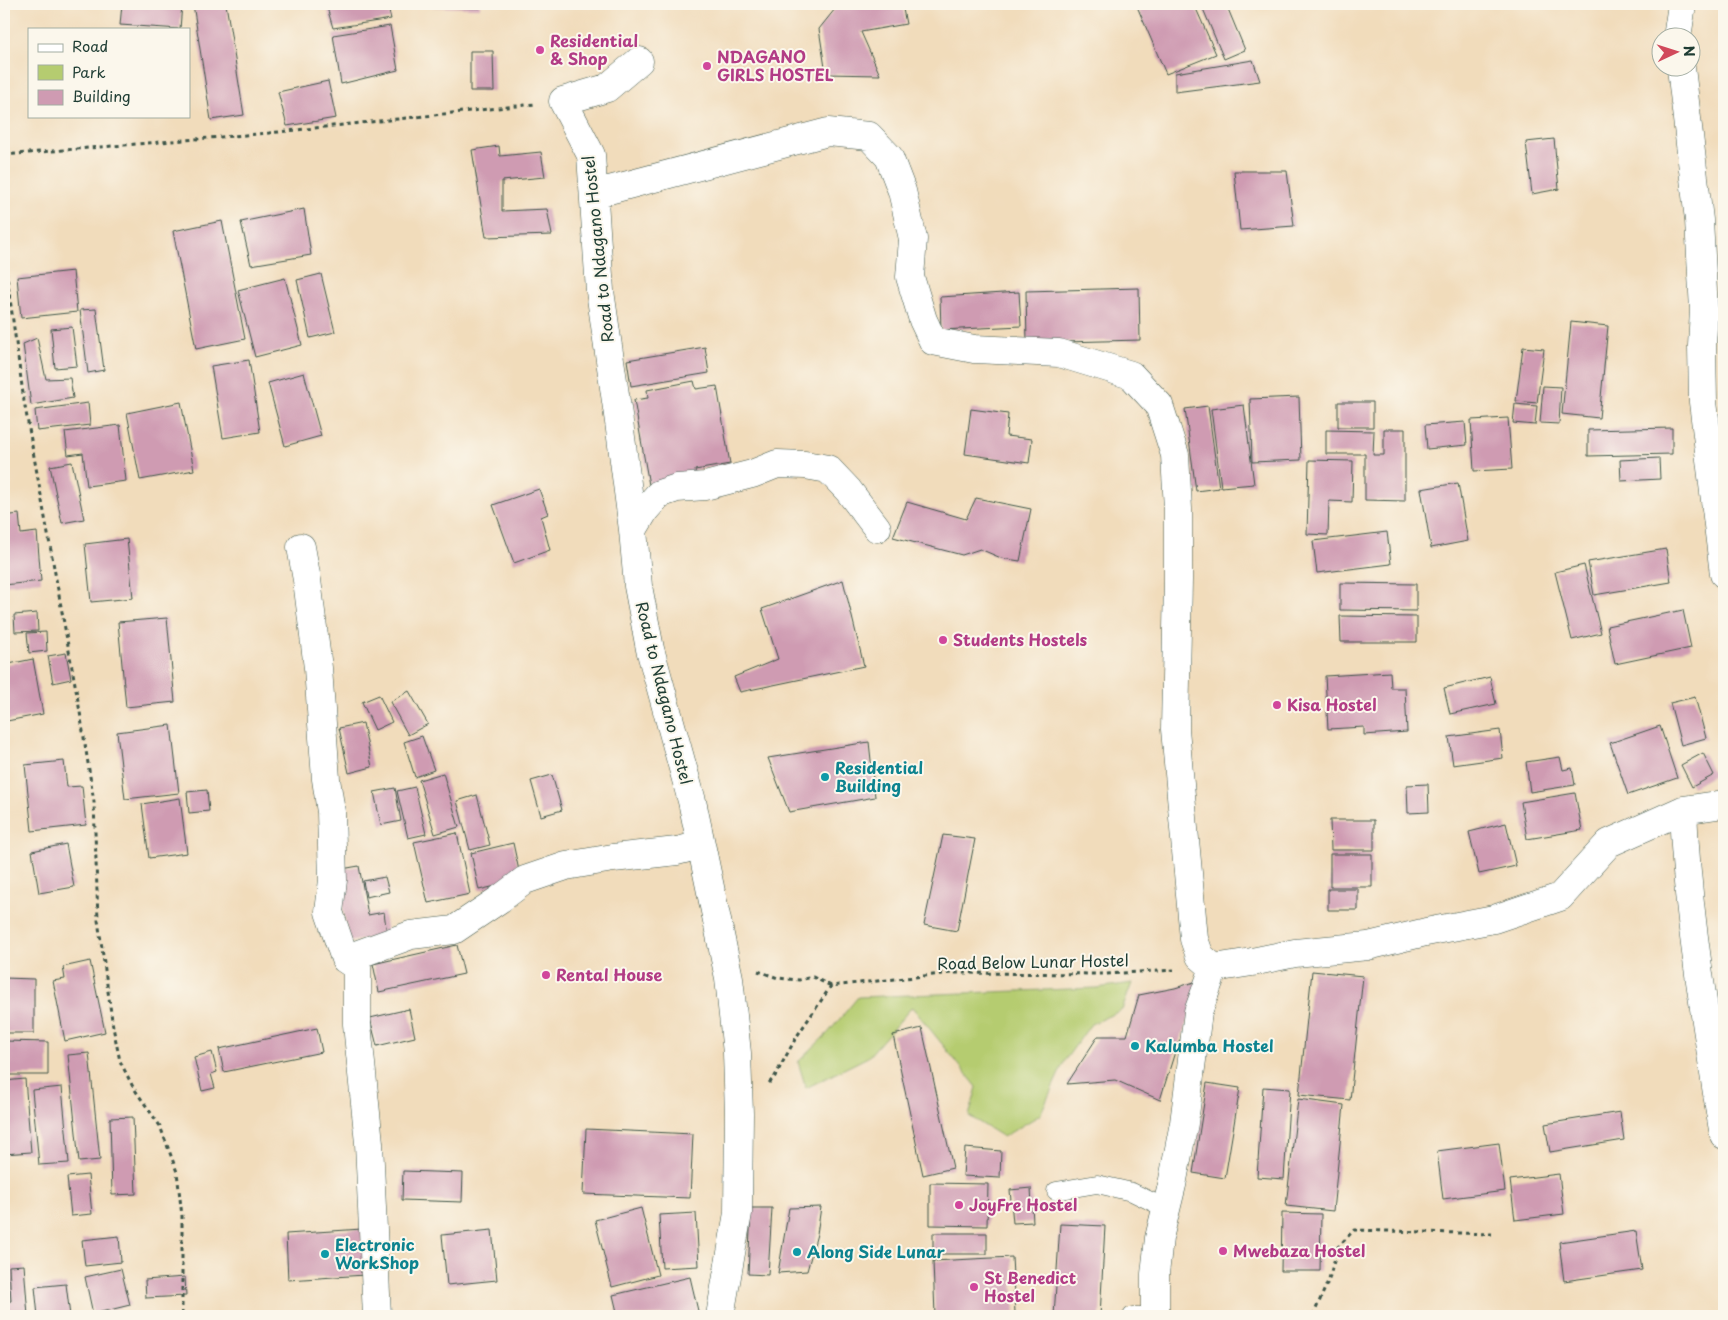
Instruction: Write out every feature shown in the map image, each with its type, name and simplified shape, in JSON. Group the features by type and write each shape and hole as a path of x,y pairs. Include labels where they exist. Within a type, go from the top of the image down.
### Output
{"street":[{"path":"1678,28 1682,4"},
{"path":"563,101 607,88 639,61"},
{"path":"1682,78 1699,220 1704,310 1702,346 1703,402 1724,574"},
{"name":"Road to Ndagano Hostel","path":"563,101 591,156 600,291 633,530 638,586 650,649 692,801 729,978 737,1053 739,1114 738,1213 720,1316"},
{"path":"594,194 828,132 868,136 889,157 902,191 913,239 910,277 923,320 933,341 974,349 1059,353 1131,375 1160,405 1175,455 1178,509 1175,729 1190,903 1194,939 1200,956 1214,968 1296,953 1368,946 1503,916 1560,897 1609,843 1683,810 1724,804"},
{"path":"633,530 645,510 659,494 677,488 705,486 752,474 777,464 805,465 828,469 848,490 876,528"},
{"path":"301,547 308,580 318,668 326,779 331,812 333,880 329,912 345,959 357,967 357,1024 369,1143 377,1316"},
{"path":"1683,810 1685,855 1699,983 1716,1098 1724,1135"},
{"path":"345,959 411,935 454,930 525,880 566,866 677,851 701,845"},
{"path":"1155,1316 1156,1265 1159,1238 1167,1209 1184,1123 1198,1012 1214,968"}],"lane":[{"path":"1056,1191 1097,1184 1132,1192 1167,1209"},
{"path":"1132,1316 1155,1316"}],"path":[{"path":"4,154 269,134 563,101"},
{"path":"4,255 24,401 80,712 92,793 98,920 113,1027 120,1061 133,1087 160,1126 177,1172 182,1216 182,1316"},
{"name":"Road Below Lunar Hostel","path":"831,986 952,973 1106,974 1214,968"},
{"path":"729,978 755,970 778,978 798,980 813,977 831,986 796,1036 774,1078 739,1114"},
{"path":"1313,1316 1338,1247 1354,1230 1492,1234"}],"green space":[{"path":"1132,983 1122,1010 1091,1024 1065,1060 1040,1115 1003,1137 969,1116 977,1087 912,1007 868,1057 806,1088 798,1062 828,1033 858,997 1097,988"}],"building":[{"path":"122,4 182,4 180,28 120,25"},
{"path":"193,4 226,4 244,115 211,120"},
{"path":"326,4 387,4 391,19 333,28"},
{"path":"430,4 480,4 480,8 430,7"},
{"path":"839,4 902,4 906,24 861,32 880,75 826,74 819,29"},
{"path":"1136,4 1194,4 1216,54 1166,74"},
{"path":"1201,4 1226,4 1245,50 1224,59"},
{"path":"390,26 398,70 341,84 333,35"},
{"path":"470,51 493,51 494,91 470,91"},
{"path":"1253,60 1260,81 1175,92 1175,73"},
{"path":"328,81 336,118 287,126 278,92"},
{"path":"1554,139 1559,189 1532,194 1526,142"},
{"path":"499,146 500,156 541,152 545,177 502,181 502,211 547,209 552,235 486,237 472,150"},
{"path":"1234,171 1287,171 1294,226 1240,230"},
{"path":"304,209 311,255 251,265 241,222"},
{"path":"222,221 245,339 196,349 173,231"},
{"path":"73,271 77,312 21,318 17,277"},
{"path":"321,274 335,332 310,338 297,280"},
{"path":"285,278 302,345 255,357 238,290"},
{"path":"1139,288 1140,340 1027,343 1026,291"},
{"path":"1019,292 1021,326 941,330 940,297"},
{"path":"96,309 104,370 88,373 80,310"},
{"path":"1571,322 1608,326 1599,418 1562,414"},
{"path":"72,327 77,366 55,368 51,329"},
{"path":"37,338 46,379 70,378 73,398 31,405 23,344"},
{"path":"705,347 709,373 631,386 627,360"},
{"path":"1523,347 1544,349 1537,403 1516,401"},
{"path":"249,360 260,432 223,438 211,366"},
{"path":"304,373 321,436 285,446 268,383"},
{"path":"694,381 696,389 717,386 730,464 695,470 696,476 649,485 634,400 648,398 647,390"},
{"path":"1543,386 1561,387 1559,424 1540,423"},
{"path":"1299,397 1301,460 1252,462 1250,399"},
{"path":"181,402 194,470 140,480 127,413"},
{"path":"1338,402 1373,402 1373,427 1338,427"},
{"path":"88,403 90,425 37,431 35,410"},
{"path":"1515,404 1537,406 1535,425 1513,423"},
{"path":"1244,405 1254,484 1221,487 1211,409"},
{"path":"1208,406 1219,488 1196,491 1185,409"},
{"path":"971,409 1008,414 1006,436 1032,439 1029,463 965,454"},
{"path":"1508,418 1512,469 1474,471 1471,420"},
{"path":"1465,422 1467,445 1427,449 1425,425"},
{"path":"120,425 126,481 87,486 83,453 68,455 65,432"},
{"path":"1672,428 1672,454 1588,456 1588,430"},
{"path":"1384,429 1405,429 1405,501 1365,500 1365,454 1326,454 1326,430 1374,431 1373,455 1384,455"},
{"path":"1659,458 1660,479 1621,481 1620,460"},
{"path":"1309,460 1353,461 1352,502 1329,501 1328,535 1307,534"},
{"path":"72,462 84,519 62,523 50,466"},
{"path":"1458,483 1468,541 1431,548 1421,489"},
{"path":"539,489 548,514 541,517 550,550 514,563 493,505"},
{"path":"976,498 1031,509 1020,561 1001,558 980,549 962,555 893,537 907,502 966,519"},
{"path":"19,514 21,534 37,532 41,581 4,585 4,516"},
{"path":"1387,532 1391,564 1317,573 1313,541"},
{"path":"127,539 133,598 91,602 85,544"},
{"path":"1666,549 1671,582 1594,595 1588,562"},
{"path":"1584,565 1601,633 1572,640 1555,572"},
{"path":"843,580 864,666 740,692 734,677 778,659 762,609"},
{"path":"1340,583 1416,584 1416,611 1340,610"},
{"path":"1683,610 1691,648 1615,664 1607,626"},
{"path":"4,612 6,612 8,641 4,641"},
{"path":"37,613 38,631 15,632 14,615"},
{"path":"1340,616 1417,617 1417,642 1341,642"},
{"path":"167,618 175,702 126,707 118,622"},
{"path":"46,632 47,651 29,653 27,633"},
{"path":"66,653 71,679 53,683 48,656"},
{"path":"33,659 43,714 7,721 4,701 4,665"},
{"path":"1390,672 1391,688 1405,688 1407,732 1364,735 1364,727 1328,729 1325,676"},
{"path":"1490,677 1496,704 1450,714 1444,688"},
{"path":"409,691 428,724 408,735 390,702"},
{"path":"379,695 392,722 375,730 362,702"},
{"path":"1695,697 1706,738 1681,745 1670,703"},
{"path":"363,723 372,767 349,773 339,728"},
{"path":"171,725 179,793 125,799 117,732"},
{"path":"1660,726 1677,778 1628,795 1610,743"},
{"path":"1500,730 1503,758 1453,765 1449,737"},
{"path":"422,736 434,770 415,777 404,742"},
{"name":"Residential Building","path":"869,742 875,797 789,812 768,758"},
{"path":"1703,753 1714,775 1692,787 1681,765"},
{"path":"1560,757 1563,770 1572,768 1575,785 1530,792 1526,762"},
{"path":"64,761 67,787 82,786 86,825 32,831 25,765"},
{"path":"443,773 459,827 435,834 419,780"},
{"path":"552,775 562,810 541,816 531,781"},
{"path":"1428,784 1429,812 1408,813 1407,785"},
{"path":"415,787 426,834 408,838 397,791"},
{"path":"395,788 401,821 381,825 374,792"},
{"path":"207,790 209,811 189,813 187,792"},
{"path":"1575,793 1582,830 1527,839 1521,802"},
{"path":"477,795 490,845 470,850 457,801"},
{"path":"180,798 187,853 149,858 142,804"},
{"path":"1330,820 1374,820 1374,850 1331,850"},
{"path":"1506,823 1516,866 1479,874 1469,832"},
{"path":"457,833 470,894 428,903 414,842"},
{"path":"943,835 975,839 957,931 924,925"},
{"path":"513,843 521,880 479,890 471,853"},
{"path":"66,844 74,887 39,893 32,851"},
{"path":"1330,854 1372,854 1372,887 1330,887"},
{"path":"359,866 368,915 384,912 387,935 349,942 336,870"},
{"path":"385,877 389,892 366,897 363,881"},
{"path":"1328,889 1358,889 1358,910 1328,910"},
{"path":"457,945 464,974 379,992 373,964"},
{"path":"90,961 105,1032 65,1041 53,981 65,979 63,967"},
{"path":"1312,971 1363,976 1350,1100 1299,1095"},
{"path":"4,978 34,979 34,1033 4,1033"},
{"name":"Kalumba Hostel","path":"1204,979 1174,1055 1160,1100 1115,1080 1067,1084 1098,1036 1127,1036 1139,995 1175,988"},
{"path":"409,1009 415,1037 377,1046 370,1018"},
{"path":"317,1028 322,1052 224,1072 219,1049"},
{"path":"922,1028 953,1168 923,1175 893,1035"},
{"path":"4,1041 48,1042 48,1075 4,1075"},
{"path":"212,1052 217,1072 211,1074 215,1088 202,1091 194,1057"},
{"path":"89,1053 100,1160 79,1162 68,1055"},
{"path":"25,1079 31,1152 4,1154 4,1081"},
{"path":"1207,1083 1240,1088 1225,1178 1193,1173"},
{"path":"62,1087 69,1163 39,1165 32,1090"},
{"path":"1263,1087 1290,1089 1284,1179 1257,1177"},
{"path":"1298,1099 1344,1105 1333,1211 1286,1206"},
{"path":"1620,1112 1624,1140 1550,1152 1545,1124"},
{"path":"133,1117 136,1194 112,1195 110,1118"},
{"path":"586,1129 693,1134 690,1198 583,1194"},
{"path":"1499,1143 1505,1191 1443,1199 1437,1151"},
{"path":"965,1148 1001,1151 1000,1178 963,1176"},
{"path":"403,1171 463,1173 462,1202 402,1200"},
{"path":"1559,1174 1564,1214 1515,1220 1510,1180"},
{"path":"88,1175 92,1214 71,1216 67,1177"},
{"name":"JoyFre Hostel","path":"930,1183 988,1184 987,1226 930,1225"},
{"path":"1031,1188 1033,1222 1013,1223 1010,1190"},
{"name":"Along Side Lunar","path":"821,1207 817,1234 807,1271 778,1273 789,1208"},
{"path":"641,1208 658,1275 612,1287 595,1220"},
{"path":"751,1208 772,1208 768,1275 748,1274"},
{"path":"696,1213 699,1266 662,1268 659,1215"},
{"path":"1282,1213 1321,1214 1320,1271 1281,1271"},
{"path":"1060,1224 1105,1226 1100,1316 1054,1316"},
{"name":"Electronic WorkShop","path":"362,1229 365,1275 288,1280 286,1234"},
{"path":"492,1230 497,1280 447,1285 442,1235"},
{"path":"1636,1231 1642,1270 1564,1281 1559,1242"},
{"path":"933,1233 987,1233 987,1254 933,1254"},
{"path":"119,1236 121,1262 85,1266 82,1240"},
{"path":"5,1244 9,1300 4,1300"},
{"name":"St Benedict Hostel","path":"1012,1257 1015,1313 935,1316 933,1261"},
{"path":"24,1265 28,1316 4,1316 4,1302 11,1301 9,1266"},
{"path":"121,1269 130,1305 93,1314 85,1277"},
{"path":"185,1277 186,1296 146,1298 145,1280"},
{"path":"690,1277 699,1315 618,1316 613,1295"},
{"path":"66,1284 70,1316 38,1316 35,1287"}],"place":[{"name":"Residential & Shop","path":"540,50"},
{"name":"NDAGANO GIRLS HOSTEL","path":"707,66"},
{"name":"Students Hostels","path":"943,640"},
{"name":"Kisa Hostel","path":"1277,705"},
{"name":"Residential Building","path":"825,777"},
{"name":"Rental House","path":"546,975"},
{"name":"Kalumba Hostel","path":"1135,1046"},
{"name":"JoyFre Hostel","path":"959,1205"},
{"name":"Mwebaza Hostel","path":"1223,1251"},
{"name":"Along Side Lunar","path":"797,1252"},
{"name":"Electronic WorkShop","path":"325,1254"},
{"name":"St Benedict Hostel","path":"974,1287"}]}
